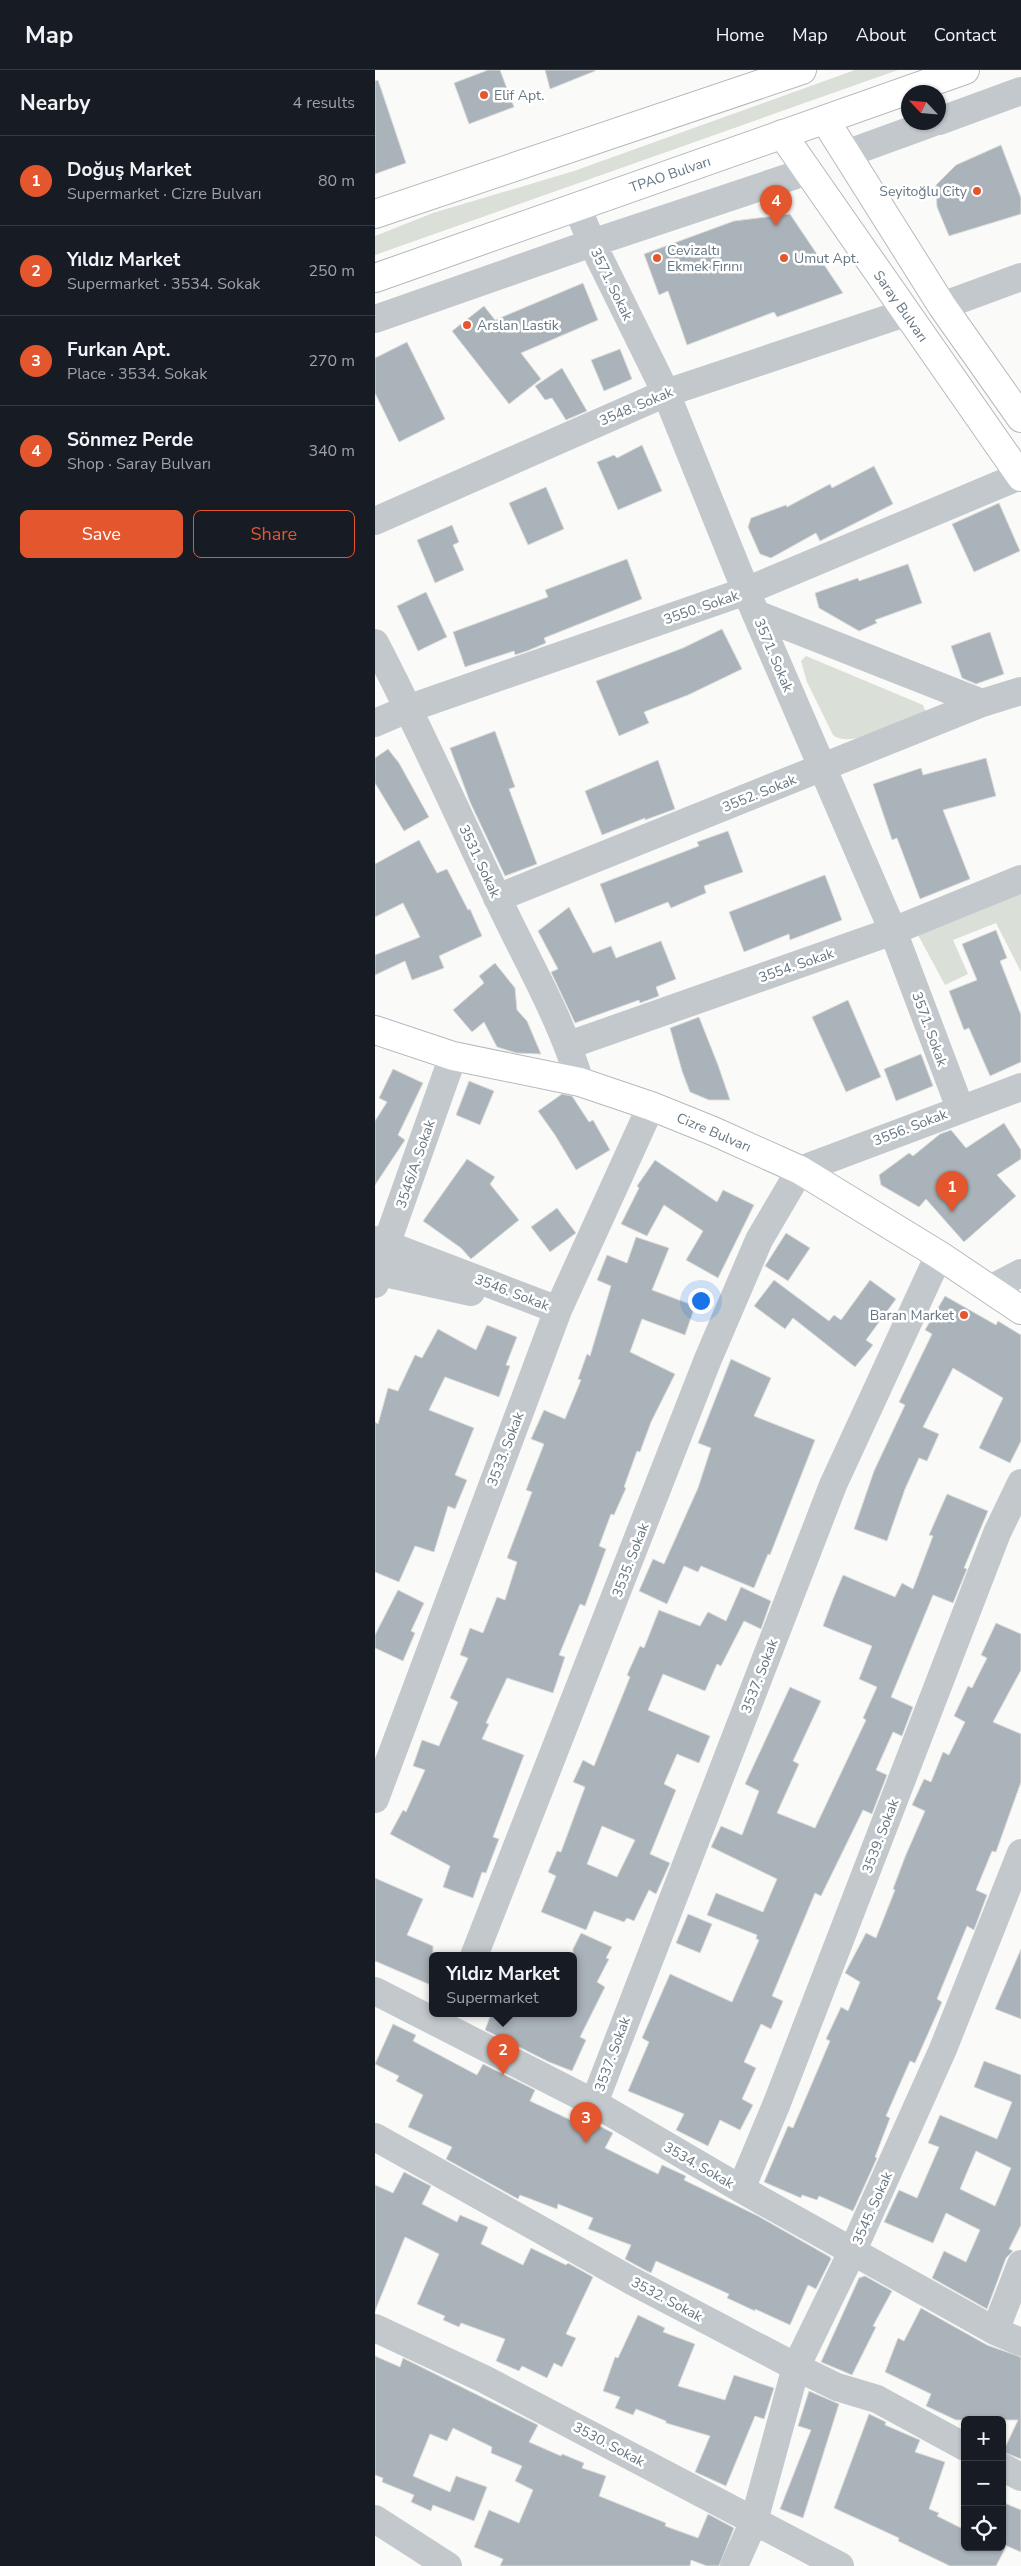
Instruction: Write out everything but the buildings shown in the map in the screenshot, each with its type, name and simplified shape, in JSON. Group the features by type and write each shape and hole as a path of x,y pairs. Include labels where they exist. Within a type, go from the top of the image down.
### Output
{"main road":[{"name":"TPAO Bulvarı","path":"375,278 965,70"},
{"path":"375,214 785,72"},
{"path":"825,120 942,306 1021,418"},
{"name":"Saray Bulvarı","path":"783,134 905,313 1021,476"},
{"name":"Cizre Bulvarı","path":"375,1030 453,1056 580,1082 651,1106 800,1170 939,1255 1021,1310"}],"street":[{"path":"946,119 1021,92"},
{"path":"846,154 912,130"},
{"path":"375,319 592,243 808,171"},
{"name":"3571. Sokak","path":"577,207 592,243 665,392 751,603 893,931 960,1108"},
{"path":"942,306 1021,277"},
{"name":"3548. Sokak","path":"375,520 665,392 905,313"},
{"name":"3550. Sokak","path":"375,723 409,708 751,603 1021,476"},
{"path":"751,603 982,703"},
{"name":"3531. Sokak","path":"375,643 409,708 497,898 569,1045 580,1082"},
{"name":"3552. Sokak","path":"497,898 982,703 1019,697"},
{"name":"3554. Sokak","path":"569,1045 893,931 1021,879"},
{"name":"3546/A. Sokak","path":"376,1276 381,1242 453,1056"},
{"name":"3556. Sokak","path":"800,1170 960,1108 1021,1087"},
{"name":"3533. Sokak","path":"375,1799 558,1310 651,1106"},
{"name":"3535. Sokak","path":"476,1952 708,1359 759,1240 800,1170"},
{"name":"3546. Sokak","path":"381,1242 558,1310"},
{"name":"3537. Sokak","path":"594,2103 833,1486 939,1255"},
{"path":"990,1289 1021,1273"},
{"name":"3546. Sokak","path":"376,1276 558,1310"},
{"name":"3539. Sokak","path":"741,2189 777,2103 997,1533 1021,1484"},
{"name":"3545. Sokak","path":"734,2566 754,2521 796,2366 853,2250 943,2049 1021,1853"},
{"name":"3534. Sokak","path":"375,1990 429,2012"},
{"name":"3534. Sokak","path":"449,2020 741,2189 995,2331 1021,2342"},
{"name":"3532. Sokak","path":"375,2137 632,2281 837,2387 877,2399 961,2444"},
{"path":"995,2331 1021,2264"},
{"name":"3530. Sokak","path":"375,2328 484,2379 840,2566"},
{"path":"1006,2469 1021,2477"},
{"path":"375,2519 448,2566"}],"shaded area":[{"path":"855,70 898,70 375,255 375,236 433,213 574,171"},
{"path":"806,656 923,705 926,713 879,732 852,739 841,739 833,735 807,682 801,661"},
{"path":"1021,890 1021,972 996,923 953,940 968,974 945,985 917,933"}],"place":[{"name":"Elif Apt.","path":"484,95"},
{"name":"Seyitoğlu City","path":"977,191"},
{"name":"Sönmez Perde","path":"776,226"},
{"name":"Cevizaltı Ekmek Fırını","path":"657,258"},
{"name":"Umut Apt.","path":"784,258"},
{"name":"Arslan Lastik","path":"467,325"},
{"name":"Doğuş Market","path":"952,1212"},
{"name":"Baran Market","path":"964,1315"},
{"name":"Yıldız Market","path":"503,2075"},
{"name":"Furkan Apt.","path":"586,2143"}]}
